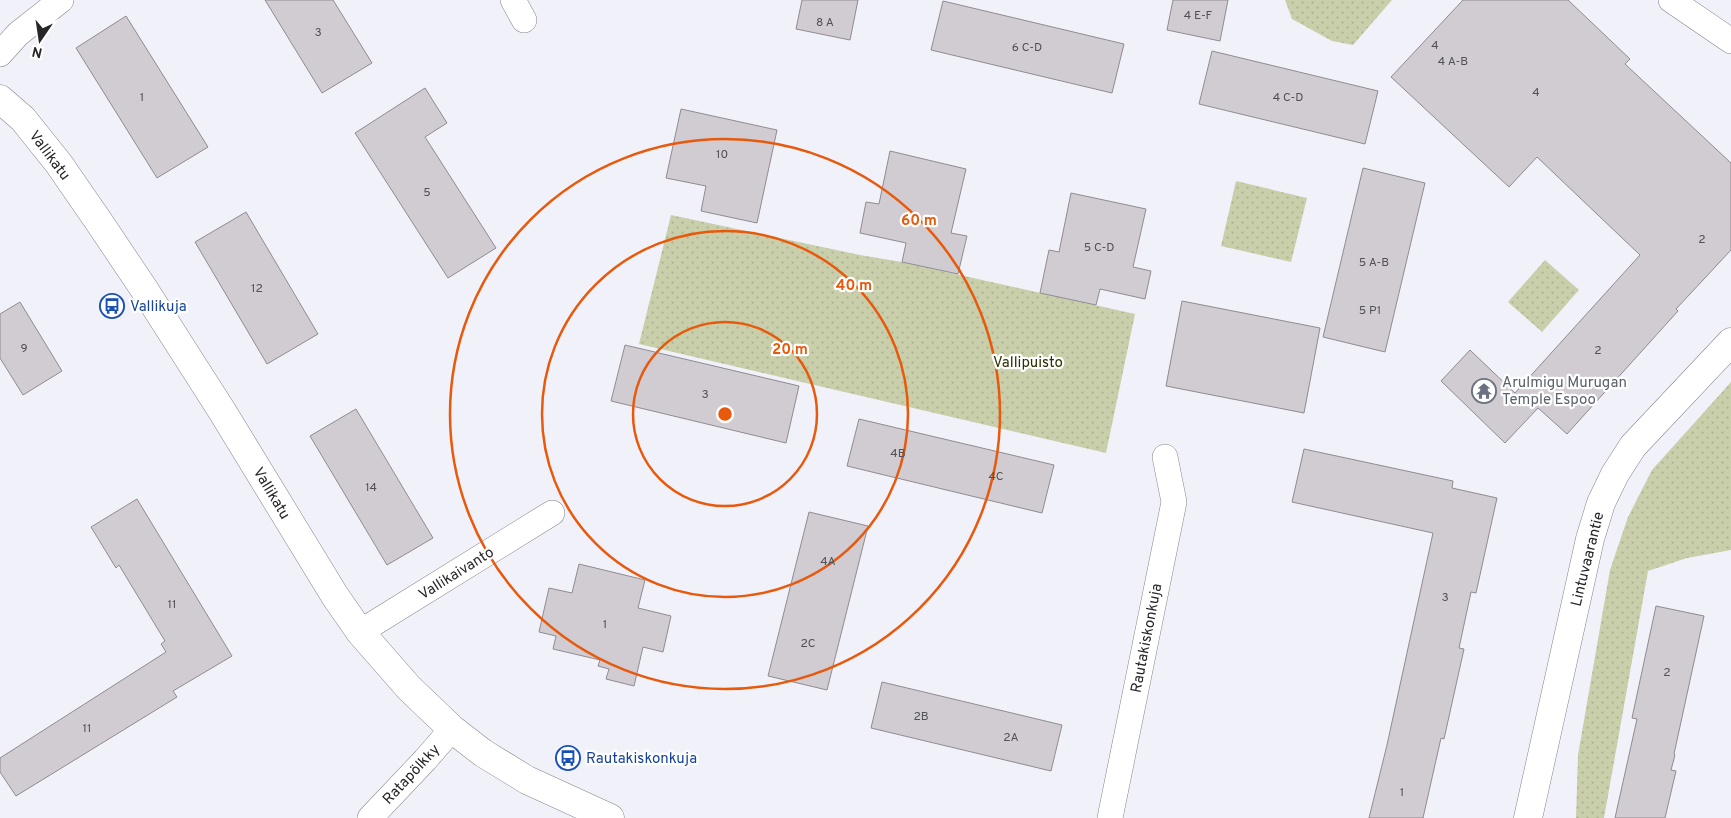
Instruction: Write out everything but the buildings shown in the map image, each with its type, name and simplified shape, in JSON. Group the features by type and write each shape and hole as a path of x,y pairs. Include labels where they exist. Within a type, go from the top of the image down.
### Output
{"main road":[{"name":"Vallikatu","path":"0,99 29,127 99,222 217,403 335,596 360,632 410,688 452,729 483,753 527,780 610,818"},
{"name":"Lintuvaarantie","path":"1528,818 1590,539 1601,503 1615,474 1634,446 1731,342"}],"street":[{"path":"0,54 18,34 61,0"},
{"path":"1671,0 1705,10 1731,41"},
{"name":"Rautakiskonkuja","path":"1110,818 1174,502 1165,457"},
{"name":"Vallikaivanto","path":"360,632 552,513"},
{"name":"Ratapölkky","path":"370,818 452,729"}],"green space":[{"path":"1285,0 1392,0 1353,45 1332,41 1292,19"},
{"path":"1236,181 1307,198 1291,262 1221,246"},
{"name":"Vallipuisto","path":"671,215 860,255 902,262 1135,314 1106,453 639,344"},
{"path":"1545,260 1579,290 1542,332 1508,302"},
{"path":"1731,382 1731,550 1687,558 1648,571 1604,818 1576,818 1578,755 1610,570 1628,517 1652,470"}],"place":[{"name":"Vallikuja","path":"112,306"},
{"name":"Arulmigu Murugan Temple Espoo","path":"1484,391"},
{"name":"Rautakiskonkuja","path":"568,758"}]}
